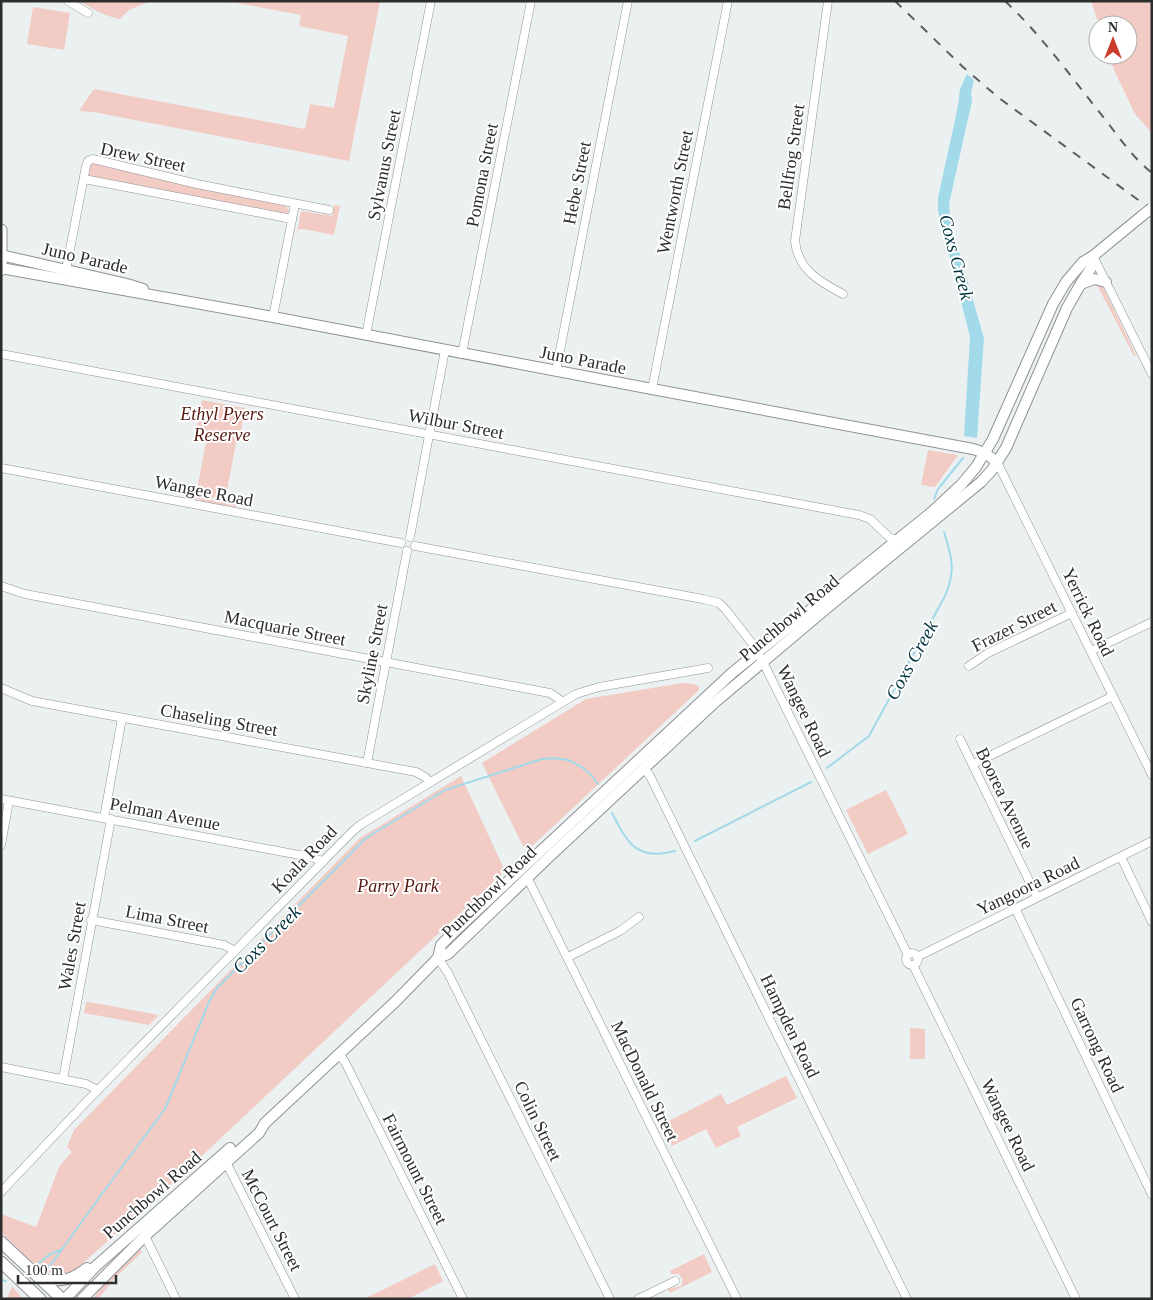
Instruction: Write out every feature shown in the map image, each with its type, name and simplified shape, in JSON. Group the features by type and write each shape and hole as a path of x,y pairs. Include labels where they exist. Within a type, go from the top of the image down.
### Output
{"highway":[{"path":"1,230 1,269"},
{"path":"1,1242 63,1299"},
{"path":"1,1262 38,1298"}],"main road":[{"name":"Punchbowl Road","path":"438,958 441,945 457,929 694,706 757,652 952,495 969,477 985,453 1058,296 1078,267 1152,208"},
{"name":"Juno Parade","path":"2,255 127,284 160,296"},
{"name":"Punchbowl Road","path":"82,1299 104,1275 254,1128 265,1123 395,1002 438,958 448,954 527,877 714,704 846,591 975,488 986,477 997,462 1012,434 1067,308 1091,268 1094,256"},
{"name":"Juno Parade","path":"1,269 127,292 160,296 652,390 965,447 985,453 997,462"},
{"path":"1080,285 1094,279 1106,282"},
{"name":"Punchbowl Road","path":"63,1299 96,1266 224,1158"},
{"path":"41,1278 55,1281 66,1280 79,1275 88,1268 96,1266"},
{"path":"90,1299 100,1285 104,1275"}],"street":[{"path":"68,1 88,13"},
{"name":"Sylvanus Street","path":"366,335 431,1"},
{"name":"Pomona Street","path":"462,354 531,1"},
{"name":"Hebe Street","path":"556,371 628,1"},
{"name":"Wentworth Street","path":"652,390 728,1"},
{"name":"Bellfrog Street","path":"828,1 795,241 799,258 806,270 822,283 843,294"},
{"name":"Drew Street","path":"292,219 84,179 86,163 96,159 197,184 329,210"},
{"path":"66,270 84,179"},
{"path":"273,317 295,204"},
{"path":"1094,256 1151,372"},
{"path":"410,537 445,350"},
{"name":"Wilbur Street","path":"1,354 859,516 870,519 890,538 898,540"},
{"name":"Yerrick Road","path":"997,462 1152,775"},
{"name":"Wangee Road","path":"1,468 401,543"},
{"path":"405,537 410,537 414,539 415,546 407,551 403,549 401,543 405,537"},
{"name":"Wangee Road","path":"415,546 716,602 726,610 763,662 908,955"},
{"name":"Skyline Street","path":"366,763 407,551"},
{"name":"Macquarie Street","path":"1,586 25,594 550,694 562,701"},
{"name":"Frazer Street","path":"969,666 988,653 1072,613"},
{"path":"1091,652 1152,622"},
{"name":"Koala Road","path":"1,1192 98,1090 360,825 576,694 599,686 708,668"},
{"name":"Chaseling Street","path":"1,688 32,700 416,772 430,782"},
{"path":"973,764 1113,696"},
{"name":"Wales Street","path":"63,1079 92,920 122,718"},
{"name":"Boorea Avenue","path":"960,739 1037,897"},
{"name":"Hampden Road","path":"644,768 650,776 907,1299"},
{"path":"1,845 5,800"},
{"name":"Pelman Avenue","path":"5,800 323,861"},
{"name":"Yangoora Road","path":"917,957 1152,841"},
{"path":"1121,857 1152,922"},
{"name":"MacDonald Street","path":"527,877 568,956 736,1299"},
{"name":"Garrong Road","path":"1016,908 1152,1195"},
{"path":"568,956 620,931 639,917"},
{"name":"Lima Street","path":"92,920 224,945 235,951"},
{"path":"913,954 917,957 917,962 913,965 906,962 908,955 913,954"},
{"name":"Colin Street","path":"438,958 448,973 610,1299"},
{"name":"Wangee Road","path":"913,965 1076,1299"},
{"name":"Fairmount Street","path":"339,1054 463,1299"},
{"path":"1,1067 86,1084 98,1090"},
{"name":"McCourt Street","path":"224,1158 295,1299"},
{"path":"145,1236 176,1299"},
{"path":"638,1299 675,1281"}],"green space":[{"path":"80,1 151,1 129,10 120,19 104,14"},
{"path":"226,1 380,1 349,161 93,112 79,111 94,89 305,129 310,104 334,108 348,36 299,26 301,15"},
{"path":"1091,1 1152,1 1152,133 1135,114 1112,65 1138,65 1138,15 1096,15"},
{"path":"33,7 70,13 64,50 27,44"},
{"path":"92,163 286,206 289,211 286,215 89,177 88,170"},
{"path":"334,205 340,206 334,235 304,229 299,229 297,233 301,211 332,216"},
{"path":"1096,283 1102,285 1136,355 1134,356"},
{"name":"Ethyl Pyers Reserve","path":"202,400 245,408 225,501 196,495 207,437 195,435"},
{"path":"928,450 958,455 935,487 921,485"},
{"path":"191,496 236,505 236,507 202,502"},
{"path":"683,683 694,684 699,687 699,690 528,850 525,850 482,763 586,699"},
{"name":"Parry Park","path":"461,776 505,871 173,1183 73,1272 59,1275 50,1273 37,1266 24,1255 1,1232 1,1214 36,1227 60,1165 72,1152 67,1147 74,1130 360,838"},
{"path":"886,790 908,834 868,854 846,810"},
{"path":"86,1002 159,1015 149,1025 84,1013"},
{"path":"910,1028 925,1029 925,1059 910,1059"},
{"path":"786,1076 797,1098 737,1127 741,1136 716,1148 706,1129 672,1146 661,1125 721,1094 727,1105"},
{"path":"140,1249 142,1252 115,1278 98,1299 93,1299 105,1281"},
{"path":"704,1254 712,1272 670,1293 668,1289 681,1286 683,1280 679,1274 671,1274 670,1271"},
{"path":"435,1264 443,1281 408,1299 364,1299"},
{"path":"12,1286 23,1299 7,1299"}],"water":[{"path":"967,74 974,80 971,93 972,101 949,204 951,224 984,338 977,438 964,436 970,337 938,211 938,198 960,89"}],"waterway":[{"name":"Coxs Creek","path":"934,499 938,489 963,458"},
{"name":"Coxs Creek","path":"827,768 869,736 945,596 951,579 952,564 944,532"},
{"name":"Coxs Creek","path":"47,1270 165,1109 209,1002 217,988 366,838 445,790 542,759 568,760 582,767 598,784"},
{"name":"Coxs Creek","path":"695,841 811,782"},
{"name":"Coxs Creek","path":"612,813 629,841 643,852 662,854 675,851"},
{"path":"39,1263 49,1255 60,1250"},
{"path":"1,1280 6,1281"}],"railway":[{"path":"895,1 963,67 999,98 1152,210"},
{"path":"1005,1 1044,43 1126,147 1152,173"}]}
